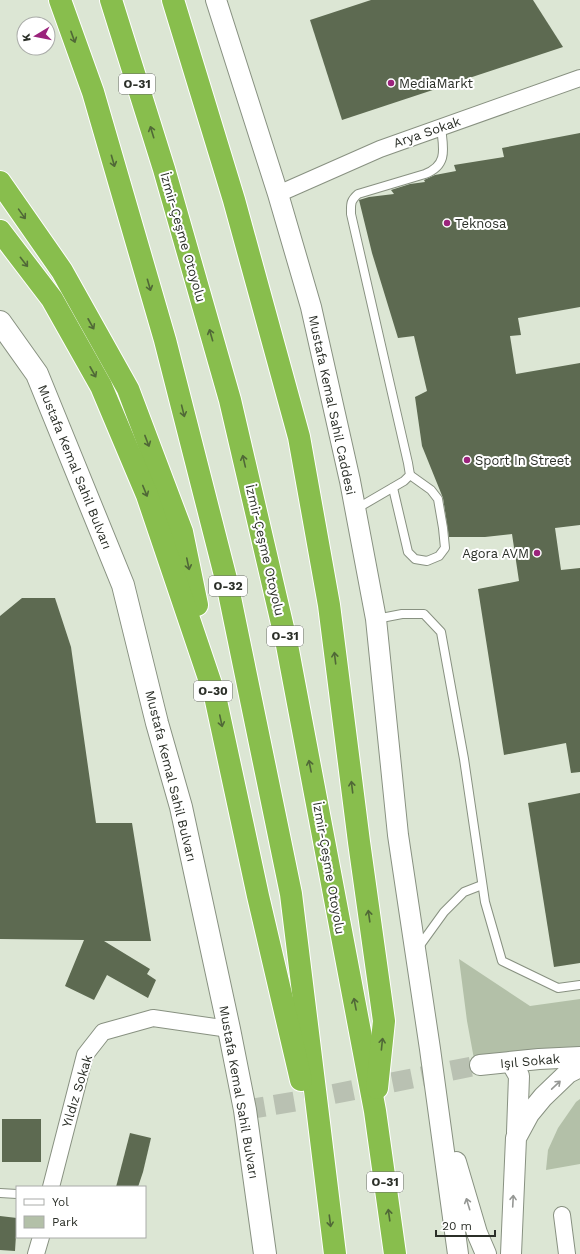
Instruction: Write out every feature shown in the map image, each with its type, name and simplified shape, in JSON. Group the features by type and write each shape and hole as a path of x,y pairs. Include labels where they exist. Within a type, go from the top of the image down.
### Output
{"highway":[{"name":"O-32","path":"60,0 93,92 165,340 227,583 291,894 326,1188"},
{"name":"İzmir-Çeşme Otoyolu","path":"110,0 164,169 230,400 287,645 375,1111 395,1254"},
{"path":"172,0 234,200 299,437 329,605 359,842 384,1021 375,1111"},
{"path":"0,182 62,271 128,389 182,532 215,696"},
{"name":"O-30","path":"0,232 52,299 101,386 147,495 215,696 258,896 326,1188"},
{"path":"326,1188 335,1254"}],"main road":[{"name":"Mustafa Kemal Sahil Bulvarı","path":"0,322 38,374 123,585 157,723 181,807 229,1029 245,1110 265,1254"}],"street":[{"name":"Mustafa Kemal Sahil Caddesi","path":"216,0 278,194 311,307 355,510 376,619"},
{"name":"Arya Sokak","path":"278,194 380,149 580,78"},
{"path":"376,619 398,835 458,1254"},
{"name":"Yıldız Sokak","path":"51,1186 85,1055 103,1032 153,1018 229,1029"},
{"name":"Işıl Sokak","path":"480,1065 539,1059 580,1057"},
{"path":"511,1062 519,1076 511,1254"},
{"path":"516,1138 529,1114 543,1096 568,1073 580,1067"},
{"path":"437,1099 477,1233 486,1254"},
{"path":"562,1215 567,1254"},
{"path":"36,1254 42,1238"}],"lane":[{"path":"393,488 408,552 415,559 427,561 439,556 445,548 438,499 431,490 410,475 350,204 352,199 358,194 425,174 438,166 442,160 444,152 441,127"},
{"path":"355,510 404,482 410,475"},
{"path":"376,619 402,614 424,614 441,632 464,759 485,902 502,961 558,988 580,985"},
{"path":"415,952 444,912 464,892 482,885"},
{"path":"0,1193 16,1194"}],"green space":[{"path":"459,959 530,1006 580,999 580,1048 474,1059 467,1021"},
{"path":"580,1099 580,1164 546,1170 548,1150 558,1128 576,1102"}],"building":[{"name":"MediaMarkt","path":"371,0 533,0 563,47 342,120 310,20"},
{"name":"Agora AVM","path":"580,133 580,307 518,318 521,335 510,336 516,374 580,363 580,525 555,528 561,570 580,568 580,772 571,773 566,743 504,755 478,589 519,581 512,534 485,537 449,537 443,498 422,446 415,397 427,391 414,336 398,338 372,253 359,200 369,197 394,194 391,190 410,184 425,182 424,180 435,175 456,171 454,165 504,157 502,148"},
{"path":"22,598 55,598 71,647 96,823 132,823 151,941 104,941 150,969 147,974 156,980 148,998 107,975 94,1000 65,986 84,940 0,939 0,616"},
{"path":"580,793 580,963 554,967 528,803"},
{"path":"2,1119 41,1119 41,1162 2,1162"},
{"path":"130,1133 151,1138 138,1186 116,1186"},
{"path":"0,1216 16,1218 15,1251 0,1250"}],"tunnel":[{"path":"245,1110 480,1065"}],"place":[{"name":"MediaMarkt","path":"391,83"},
{"name":"Teknosa","path":"447,223"},
{"name":"Sport In Street","path":"467,460"},
{"name":"Agora AVM","path":"537,553"}]}
